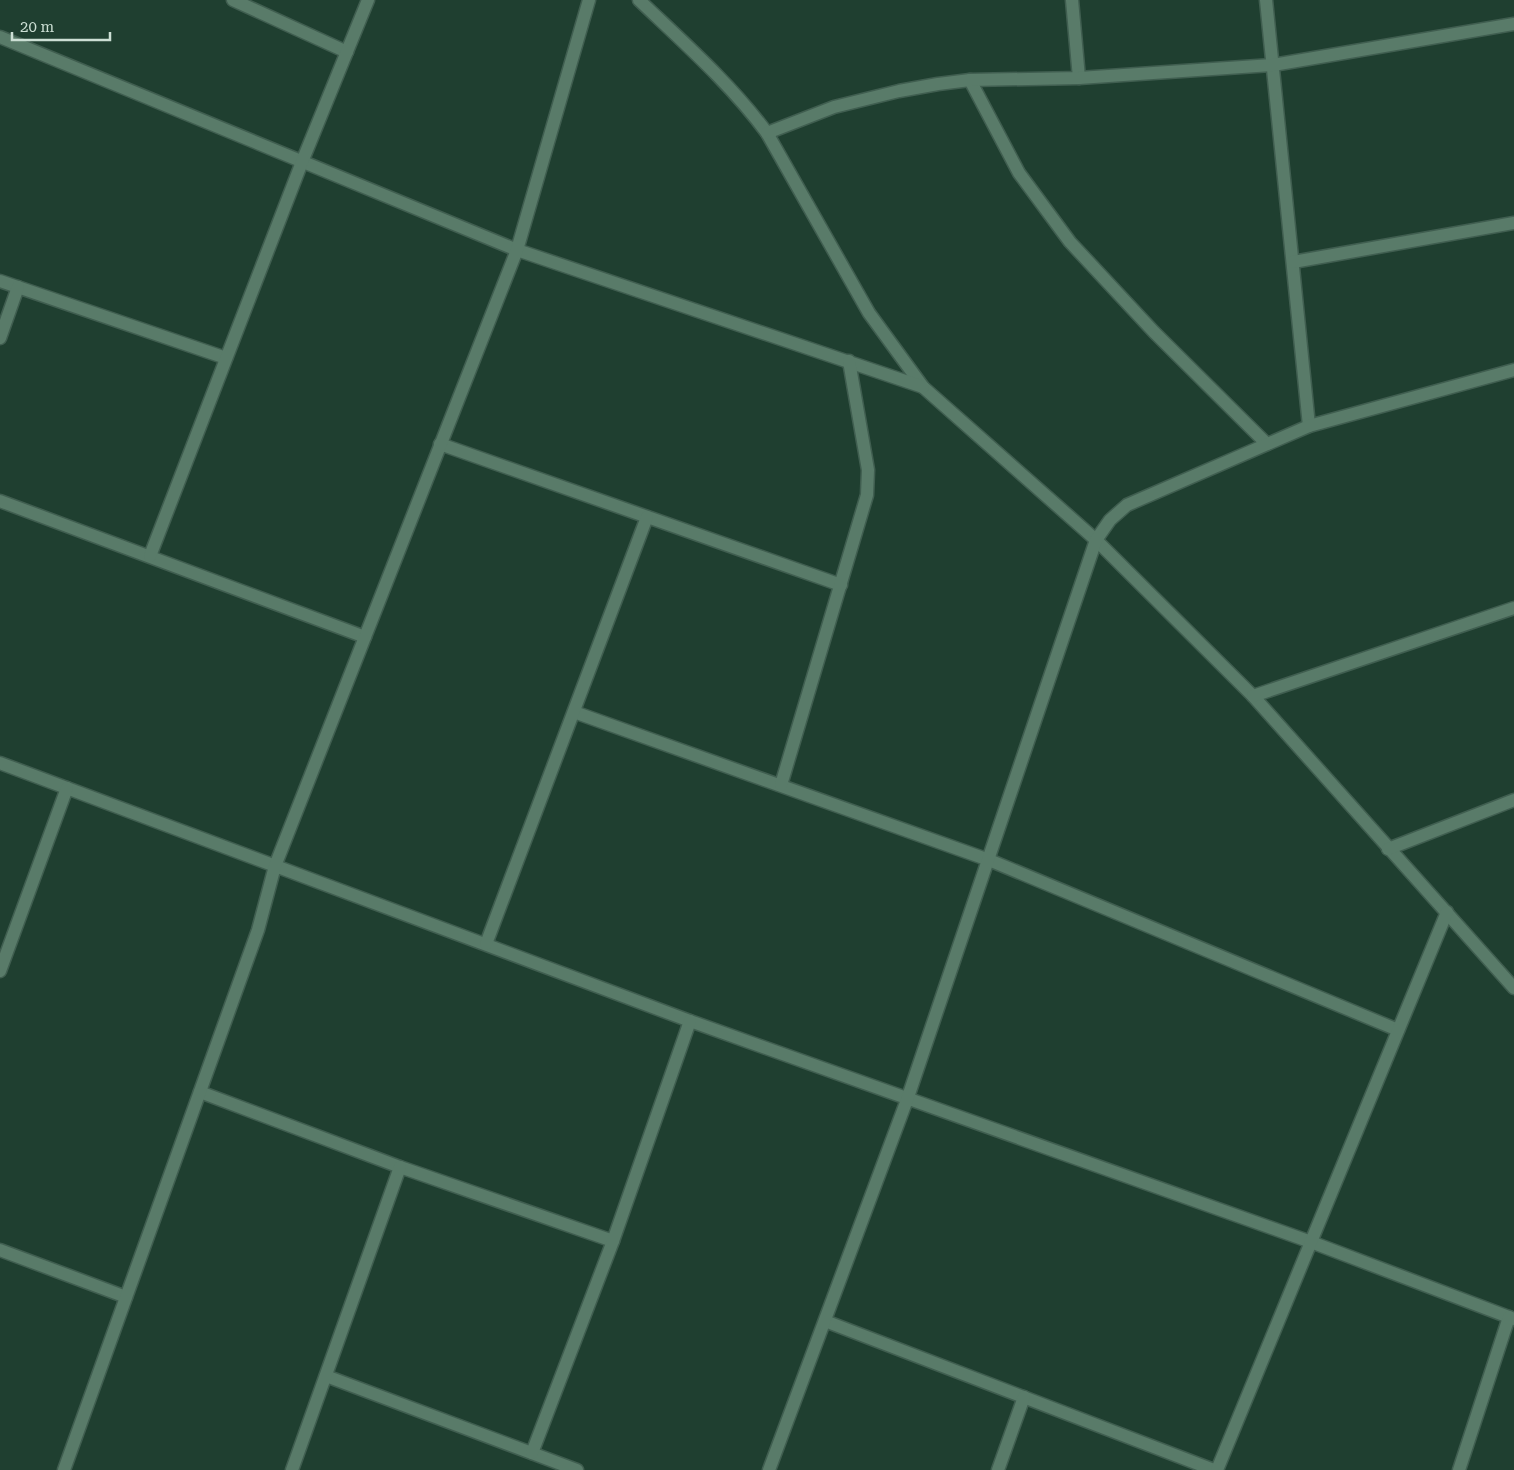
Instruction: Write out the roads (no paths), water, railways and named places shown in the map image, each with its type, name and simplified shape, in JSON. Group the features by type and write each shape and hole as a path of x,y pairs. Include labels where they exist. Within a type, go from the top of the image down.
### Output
{"street":[{"path":"233,0 347,52"},
{"path":"150,556 302,162 368,0"},
{"path":"64,1470 258,930 275,866 516,250 590,0"},
{"path":"639,0 694,52 756,118 767,133 869,313 923,387 1096,540 1252,696 1514,988"},
{"path":"1072,0 1080,78"},
{"path":"1266,0 1308,426"},
{"path":"767,133 834,107 899,91 970,80 1080,78 1273,65 1514,24"},
{"path":"0,37 516,250 923,387"},
{"path":"970,80 1019,173 1070,242 1154,332 1268,444"},
{"path":"1293,262 1514,223"},
{"path":"0,281 226,358"},
{"path":"0,338 18,287"},
{"path":"780,785 867,495 868,470 849,361"},
{"path":"769,1470 908,1097 1096,540 1110,520 1127,505 1308,426 1514,370"},
{"path":"440,444 841,585"},
{"path":"0,501 365,637"},
{"path":"486,944 648,517"},
{"path":"1252,696 1514,608"},
{"path":"574,712 989,860 1398,1030"},
{"path":"0,763 690,1021 1311,1242 1511,1318 1460,1470"},
{"path":"0,971 67,788"},
{"path":"1388,849 1514,800"},
{"path":"825,1320 1215,1470 1447,912"},
{"path":"532,1453 613,1241 690,1021"},
{"path":"200,1092 400,1167 613,1241"},
{"path":"292,1470 400,1167"},
{"path":"0,1250 126,1297"},
{"path":"326,1376 577,1470"},
{"path":"998,1470 1024,1398"}]}
